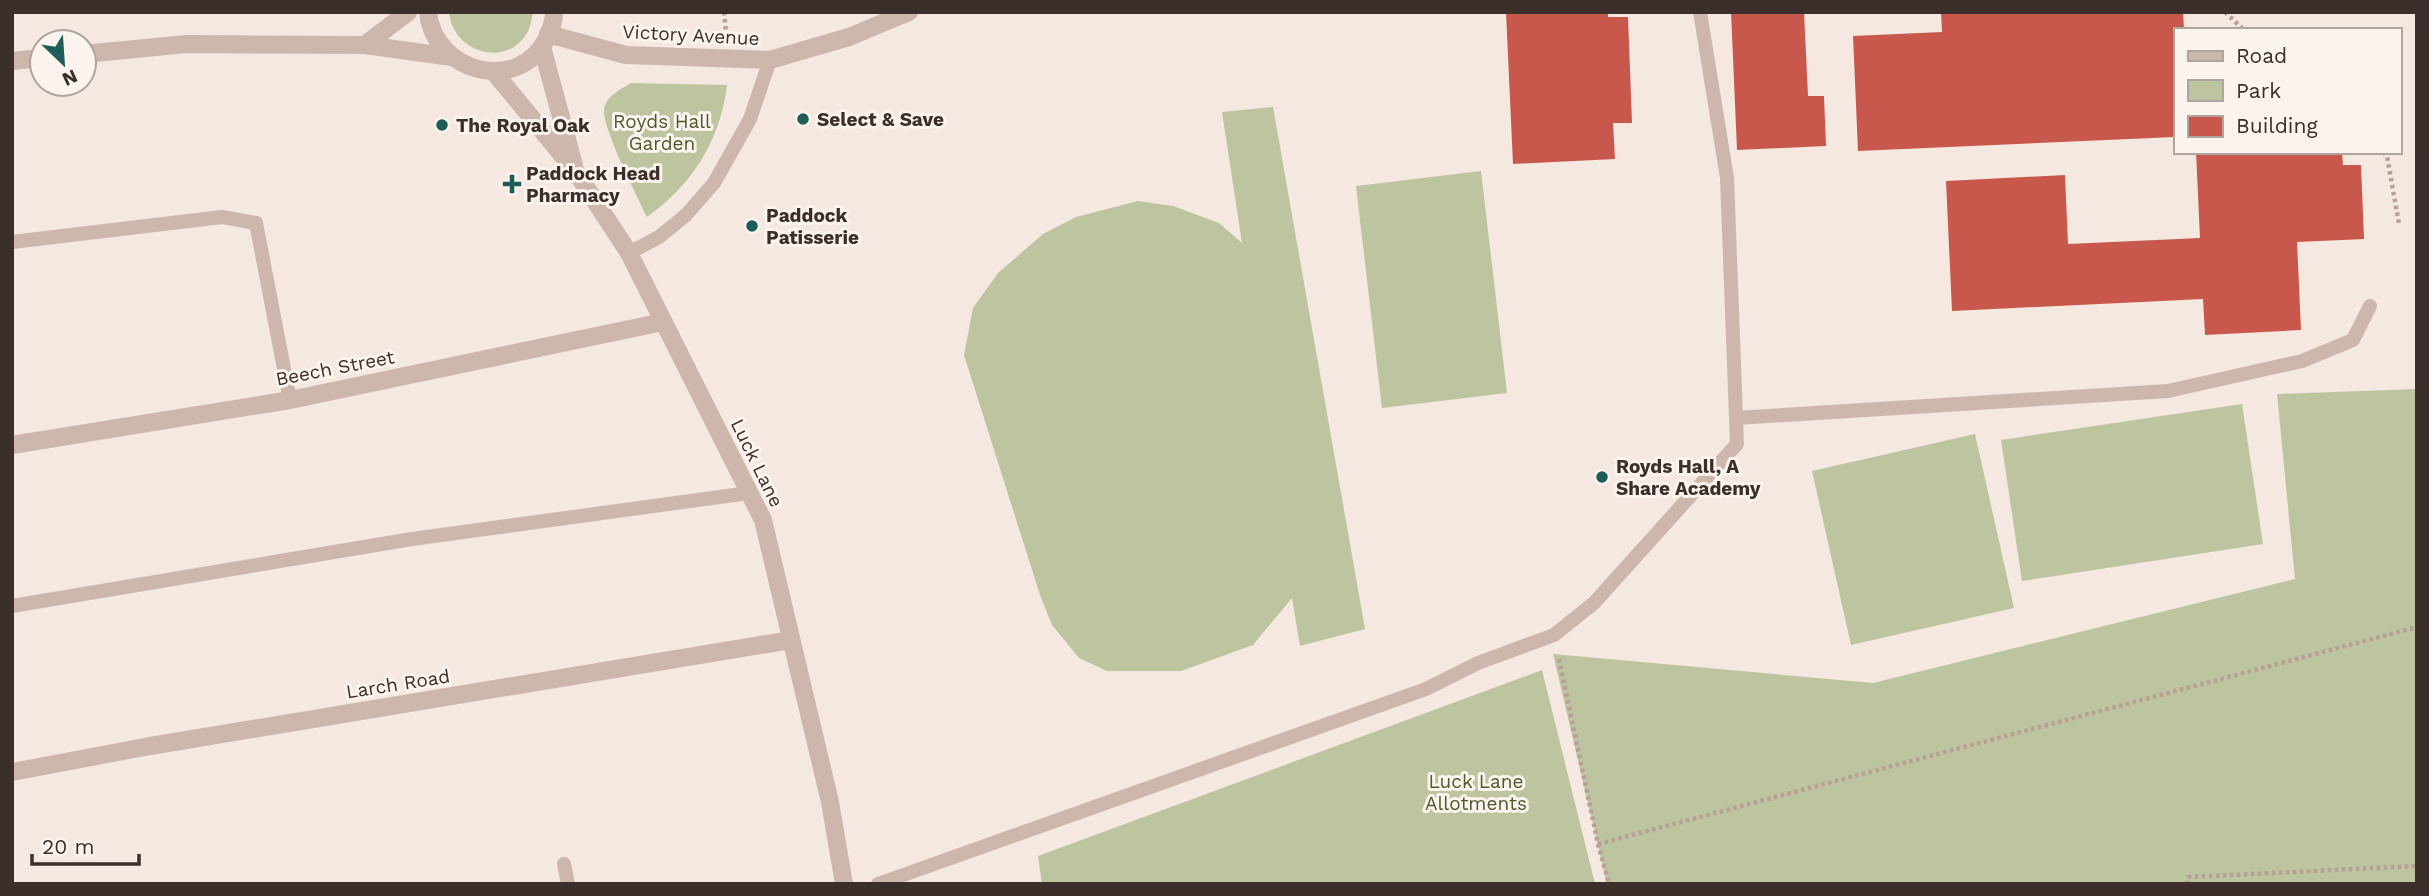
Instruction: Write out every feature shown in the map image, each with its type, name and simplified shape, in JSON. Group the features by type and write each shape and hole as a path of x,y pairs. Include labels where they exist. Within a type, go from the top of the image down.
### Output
{"street":[{"path":"365,45 408,12"},
{"path":"428,12 434,36 443,49 460,64 494,72 509,69 529,59 545,41 554,23 554,12"},
{"name":"Victory Avenue","path":"545,41 626,55 769,60 849,37 909,12"},
{"name":"Luck Lane","path":"545,41 576,172"},
{"path":"98,53 186,44 365,45 452,57"},
{"name":"Luck Lane","path":"494,72 576,172 629,253 763,520 830,802 844,884"},
{"name":"Beech Street","path":"12,445 290,400 663,322"},
{"name":"Larch Road","path":"12,772 150,746 791,640"}],"lane":[{"path":"878,884 1426,689 1478,663 1555,635 1594,603 1737,444 1727,178 1700,12"},
{"path":"629,253 659,237 686,215 714,183 751,119 769,60"},
{"path":"12,242 222,216 256,223 290,400"},
{"path":"1736,418 2168,391 2302,362 2353,340 2370,306"},
{"path":"12,606 412,539 749,493"},
{"path":"564,864 568,884"}],"path":[{"path":"2225,12 2242,28"},
{"path":"2384,154 2399,224"},
{"path":"1598,844 2417,627"},
{"path":"1555,635 1598,844 1609,884"},
{"path":"2187,884 2188,877 2417,866"}],"green space":[{"path":"449,12 533,12 529,29 521,42 497,53 471,47 453,27"},
{"name":"Royds Hall Garden","path":"631,83 727,85 718,125 701,160 678,191 647,217 608,130 604,109 614,93"},
{"path":"1273,107 1365,629 1300,646 1292,598 1253,645 1181,671 1107,671 1079,658 1052,625 1040,595 964,355 973,308 998,273 1043,234 1076,217 1138,201 1173,206 1219,223 1242,243 1222,112"},
{"path":"1481,171 1507,393 1382,408 1356,186"},
{"path":"2417,389 2417,884 1607,884 1553,654 1873,683 2295,579 2277,394"},
{"path":"2242,404 2263,544 2022,581 2001,440"},
{"path":"1975,434 2014,608 1851,645 1812,471"},
{"name":"Luck Lane Allotments","path":"1542,670 1595,884 1042,884 1038,856"}],"building":[{"path":"1506,12 1608,12 1608,17 1628,17 1632,123 1613,123 1615,159 1513,164"},
{"path":"1731,12 1804,12 1808,96 1824,96 1826,146 1737,150"},
{"path":"1941,12 2183,12 2184,28 2174,28 2174,137 1858,151 1853,36 1942,32"},
{"path":"2196,154 2342,154 2343,165 2361,165 2364,239 2297,242 2301,330 2205,335 2203,299 1952,311 1946,181 2065,175 2068,244 2200,238"}],"place":[{"name":"Select & Save","path":"803,119"},
{"name":"The Royal Oak","path":"442,125"},
{"name":"Paddock Head Pharmacy","path":"512,184"},
{"name":"Paddock Patisserie","path":"752,226"},
{"name":"Royds Hall, A Share Academy","path":"1602,477"}]}
